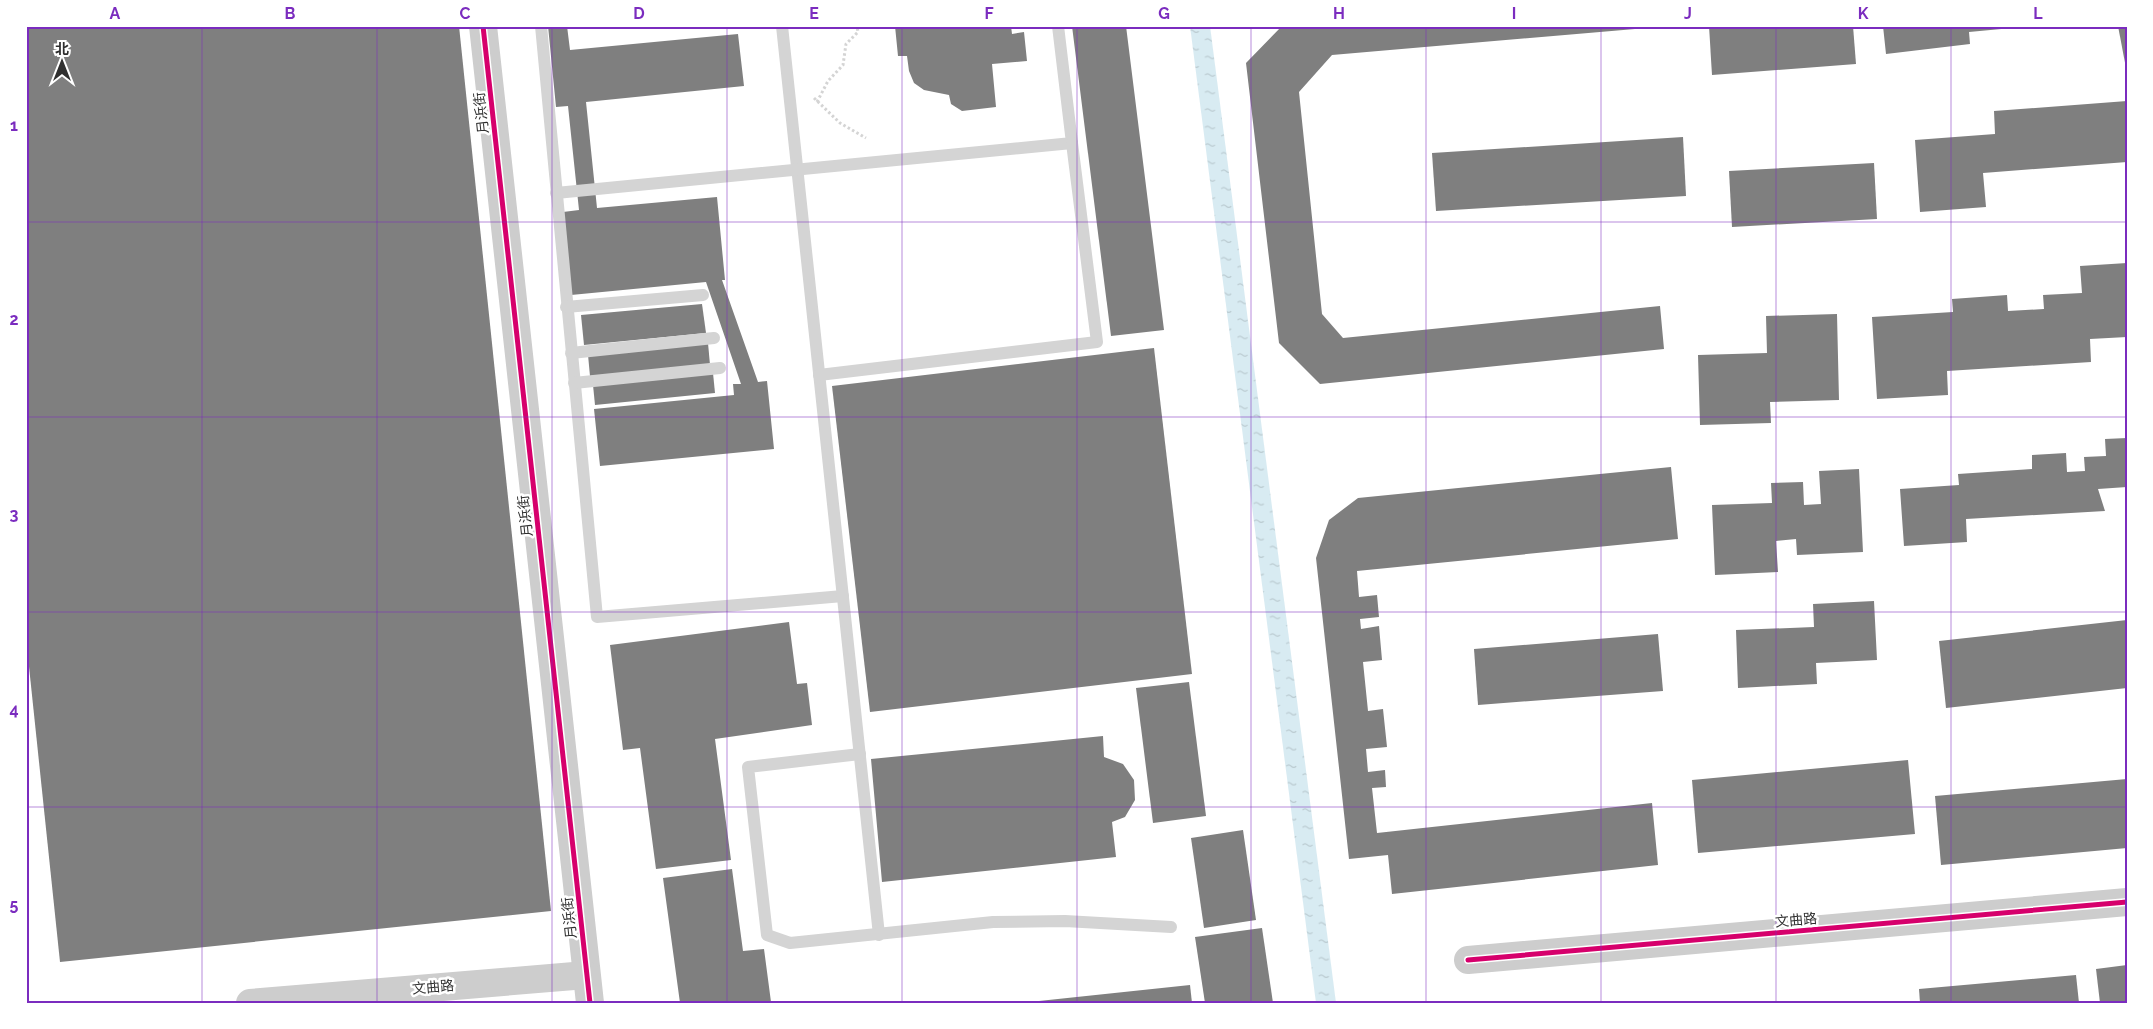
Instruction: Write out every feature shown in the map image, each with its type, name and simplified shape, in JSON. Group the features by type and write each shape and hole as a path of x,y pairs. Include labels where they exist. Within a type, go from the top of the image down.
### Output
{"street":[{"name":"月浜街","path":"482,26 590,1003"},
{"name":"文曲路","path":"1468,960 2127,902"},
{"name":"文曲路","path":"250,1003 586,975"}],"lane":[{"path":"541,26 566,307 597,617 843,596"},
{"path":"782,26 880,935"},
{"path":"819,375 1096,342 1058,26"},
{"path":"556,193 1072,143"},
{"path":"566,307 703,295"},
{"path":"571,353 714,338"},
{"path":"574,383 720,368"},
{"path":"860,754 748,767 767,935 790,943 993,922 1064,921 1171,927"}],"path":[{"path":"817,103 828,80 843,65 846,44 858,32 858,26"},
{"path":"808,91 817,103 840,123 868,140"}],"water":[{"path":"1190,26 1210,26 1336,1003 1316,1003"}],"building":[{"path":"26,26 459,26 551,911 60,962 26,638"},
{"path":"548,26 567,26 570,50 738,34 744,86 586,102 597,208 717,197 725,280 722,280 758,382 767,381 774,449 600,466 594,409 734,395 733,384 741,384 706,282 571,295 563,212 579,210 568,106 556,107"},
{"path":"895,26 1011,26 1012,34 1024,32 1027,61 992,64 996,107 962,111 951,104 949,95 924,90 914,83 909,71 907,56 898,56"},
{"path":"1072,26 1126,26 1164,330 1111,336"},
{"path":"1282,26 1670,26 1332,55 1299,92 1322,314 1343,338 1660,306 1664,349 1320,384 1279,343 1246,63"},
{"path":"1709,26 1853,26 1856,64 1712,75"},
{"path":"1883,26 2012,26 2012,28 1969,32 1970,44 1886,54"},
{"path":"2118,26 2127,26 2127,68 2126,68"},
{"path":"2127,101 2127,162 1983,173 1986,207 1920,212 1915,140 1995,134 1994,111"},
{"path":"1683,137 1686,196 1436,211 1432,153"},
{"path":"1874,163 1877,219 1732,227 1729,171"},
{"path":"2127,263 2127,337 2090,339 2091,362 1947,371 1948,395 1877,399 1872,317 1953,312 1952,299 2007,295 2008,311 2044,309 2043,295 2082,293 2080,266"},
{"path":"702,304 706,333 584,345 581,315"},
{"path":"1837,314 1839,400 1770,402 1771,423 1700,425 1698,355 1767,353 1766,316"},
{"path":"708,343 710,365 590,376 588,355"},
{"path":"1154,348 1192,674 870,712 832,386"},
{"path":"713,373 715,393 595,405 593,385"},
{"path":"2127,438 2127,487 2098,489 2105,511 1966,519 1967,542 1904,546 1900,489 1959,485 1958,474 2032,469 2032,455 2066,453 2067,472 2085,471 2084,457 2106,456 2105,439"},
{"path":"1671,467 1678,539 1357,571 1359,597 1377,595 1379,617 1360,619 1361,629 1379,626 1382,660 1363,662 1368,711 1383,709 1387,747 1366,749 1368,772 1385,770 1386,787 1372,788 1377,833 1652,803 1658,865 1392,894 1388,855 1349,859 1316,558 1329,520 1358,498"},
{"path":"1859,469 1863,552 1797,555 1796,539 1776,541 1778,572 1715,575 1712,505 1772,503 1771,483 1803,482 1804,505 1821,504 1819,471"},
{"path":"1874,601 1877,660 1816,663 1817,684 1738,688 1736,630 1814,627 1813,604"},
{"path":"2127,620 2127,688 1946,708 1939,641"},
{"path":"789,622 797,684 807,683 812,725 715,739 731,860 656,869 640,748 623,750 610,645"},
{"path":"1658,634 1663,691 1478,705 1474,649"},
{"path":"1189,682 1206,816 1153,823 1136,688"},
{"path":"1103,736 1104,757 1123,764 1134,780 1135,800 1125,817 1112,822 1116,857 882,882 871,759"},
{"path":"1908,760 1915,834 1698,853 1692,780"},
{"path":"2127,779 2127,848 1941,865 1935,796"},
{"path":"1243,830 1256,920 1204,928 1191,838"},
{"path":"732,869 743,951 764,949 771,1002 680,1003 663,878"},
{"path":"1262,928 1273,1003 1205,1003 1195,937"},
{"path":"2127,965 2127,1003 2100,1003 2096,969"},
{"path":"2076,975 2079,1003 1920,1003 1919,989"},
{"path":"1190,985 1192,1003 1039,1003 1039,1001"}],"cycle path":[{"path":"483,26 590,1003"},
{"path":"1468,960 2127,902"}]}
